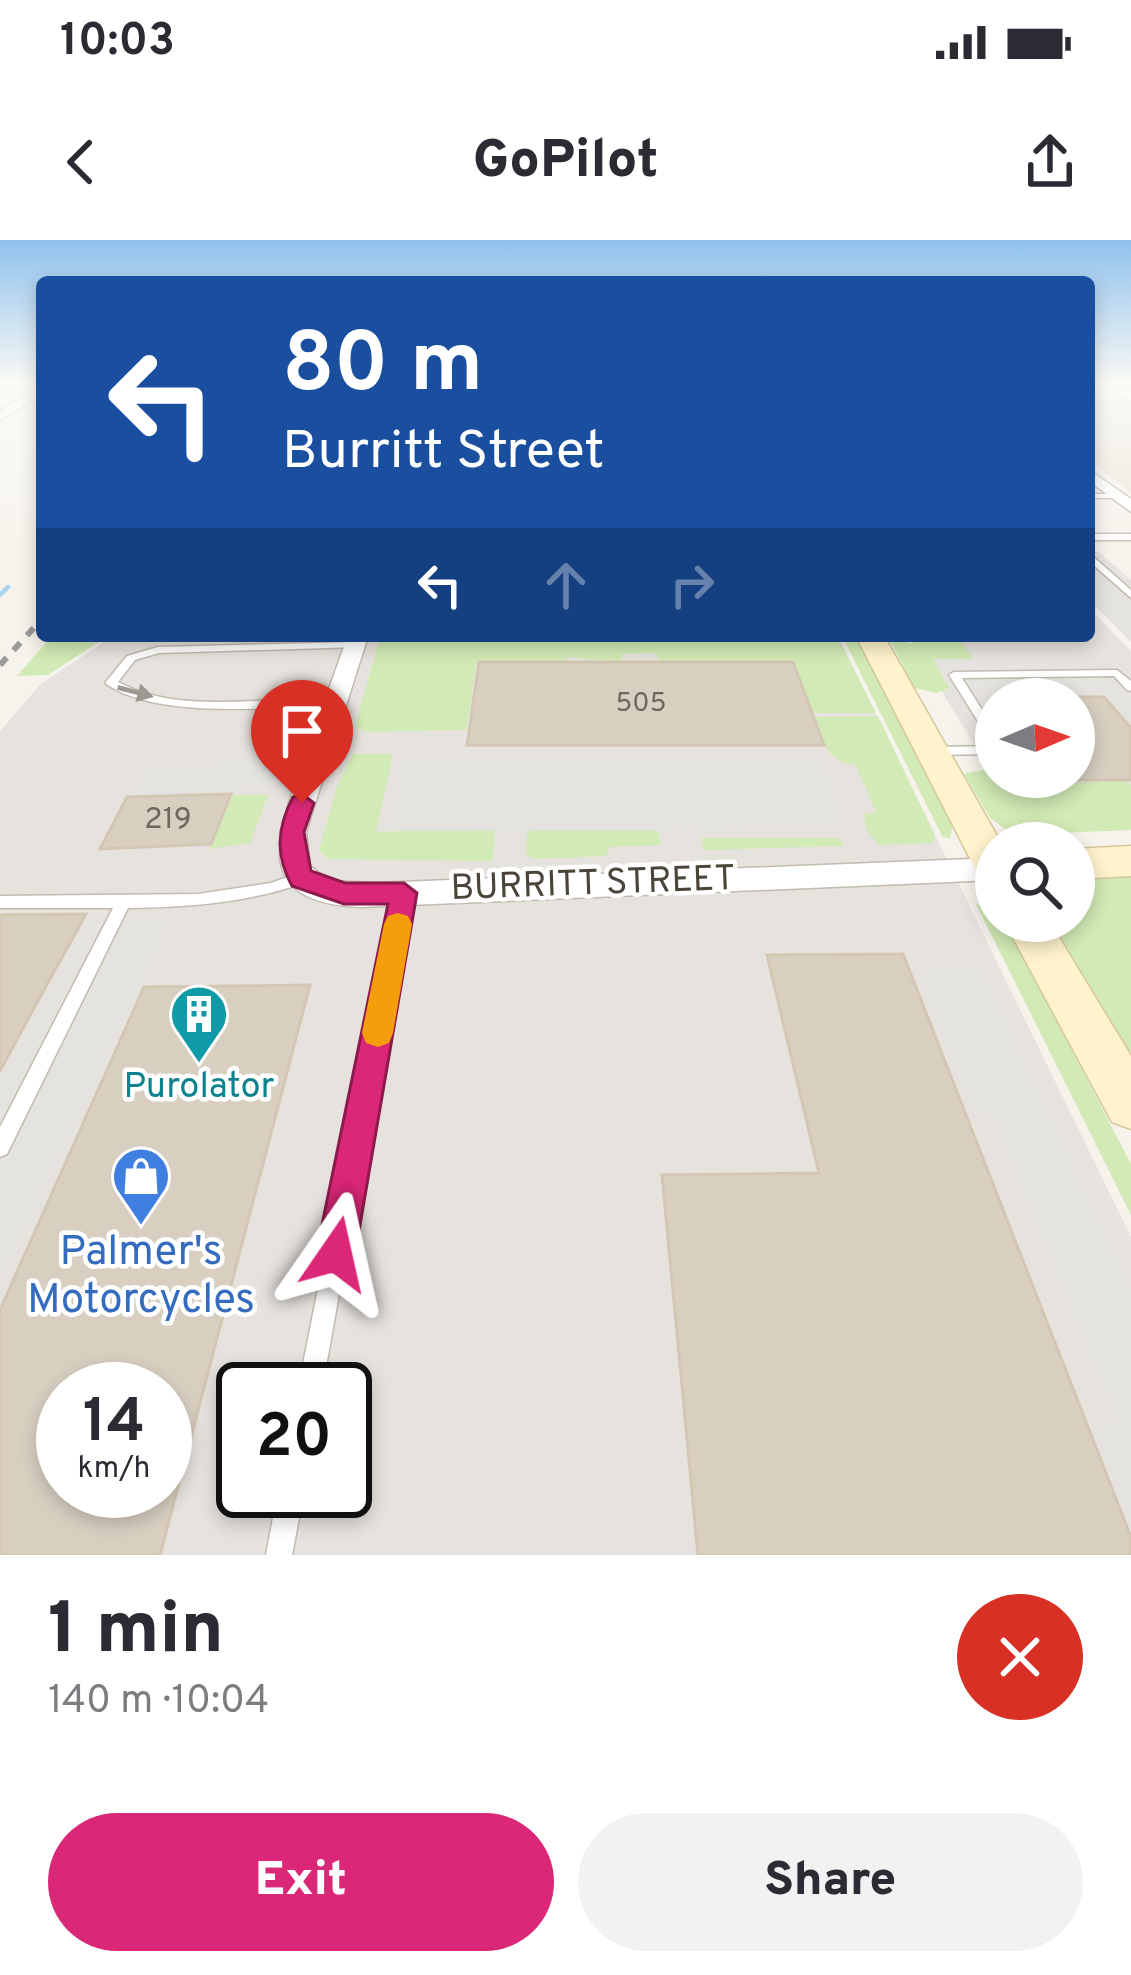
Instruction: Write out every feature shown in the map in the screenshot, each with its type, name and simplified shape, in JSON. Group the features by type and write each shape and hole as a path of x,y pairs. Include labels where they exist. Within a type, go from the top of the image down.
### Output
{"street":[{"path":"1095,479 1124,501"},
{"path":"301,878 294,865 292,832 356,642"},
{"path":"873,642 975,830"},
{"path":"1095,863 1131,862"},
{"name":"BURRITT STREET","path":"301,878 344,894 975,870"},
{"path":"1038,942 1131,1104"}],"lane":[{"path":"1095,537 1131,537"},
{"path":"1095,562 1131,595"},
{"path":"334,642 158,650 131,658 113,674 111,683 134,694 192,703 335,703"},
{"path":"975,710 954,675 1117,674 1131,688"},
{"path":"932,751 975,747"},
{"path":"0,902 256,895 301,878"},
{"path":"315,1362 404,893"},
{"path":"0,1147 125,899"},
{"path":"279,1555 286,1518"}],"shaded area":[{"path":"1095,444 1131,444 1131,492 1095,465"},
{"path":"1095,551 1131,580 1131,642 1095,606"},
{"path":"1095,614 1131,651 1131,819 1021,822 1007,798 1095,798 1095,678 975,678 975,746 912,642 1095,642"},
{"path":"104,642 841,642 975,917 975,942 987,942 1131,1237 1131,1555 0,1555 0,731 41,684"},
{"path":"934,660 1116,660 1131,676 1131,722 1105,692 1095,692 1095,678 975,678 975,691 953,691"},
{"path":"297,758 288,788 132,795 148,765"},
{"path":"823,759 850,830 386,831 402,760"},
{"path":"90,919 172,919 0,1287 0,1079"},
{"path":"982,967 1131,1285 1131,1555 1080,1428 1118,1425 988,1109 973,1112 915,970"}],"green space":[{"path":"47,642 99,642 48,675 17,676"},
{"path":"379,642 840,642 876,713 810,713 791,663 660,662 655,653 622,654 621,662 566,657 566,661 476,665 466,730 365,732 355,726"},
{"path":"845,642 859,642 953,824 950,839 942,836"},
{"path":"891,642 961,642 973,659 933,659 949,688 937,693 914,688"},
{"path":"878,716 934,834 933,843 878,845 866,828 864,814 876,812 856,765 833,756 816,717"},
{"path":"353,754 393,754 376,832 491,828 495,832 492,861 328,859 319,851 336,789"},
{"path":"975,772 975,793 964,774"},
{"path":"1095,782 1131,785 1131,830 1095,832 1095,822 995,822 978,798 1095,798"},
{"path":"233,795 268,795 250,843 209,849"},
{"path":"648,825 658,832 661,845 610,847 606,856 532,859 526,854 527,834 535,827"},
{"path":"701,838 840,838 843,846 703,850"},
{"path":"1131,872 1131,1068 1059,942 1095,942 1095,874"},
{"path":"995,942 1016,942 1131,1164 1131,1215"}],"building":[{"path":"479,662 793,662 824,745 467,745"},
{"path":"1095,697 1104,697 1131,728 1131,780 1095,780"},
{"path":"231,794 211,844 100,849 127,797"},
{"path":"86,914 34,1008 0,1071 0,915"},
{"path":"903,954 1131,1537 1131,1555 698,1555 662,1175 819,1173 767,955"},
{"path":"310,985 192,1433 192,1362 36,1362 36,1518 170,1518 160,1555 0,1555 0,1310 144,987"}],"waterway":[{"path":"0,595 8,587"}],"railway":[{"path":"0,665 36,626"}],"slow traffic":[{"path":"378,1033 398,924"}],"place":[{"name":"Purolator","path":"199,1065"},
{"name":"Palmer's Motorcycles","path":"141,1227"}],"route":[{"path":"302,803 292,832 294,865 301,878 344,894 404,893 336,1254"}]}
